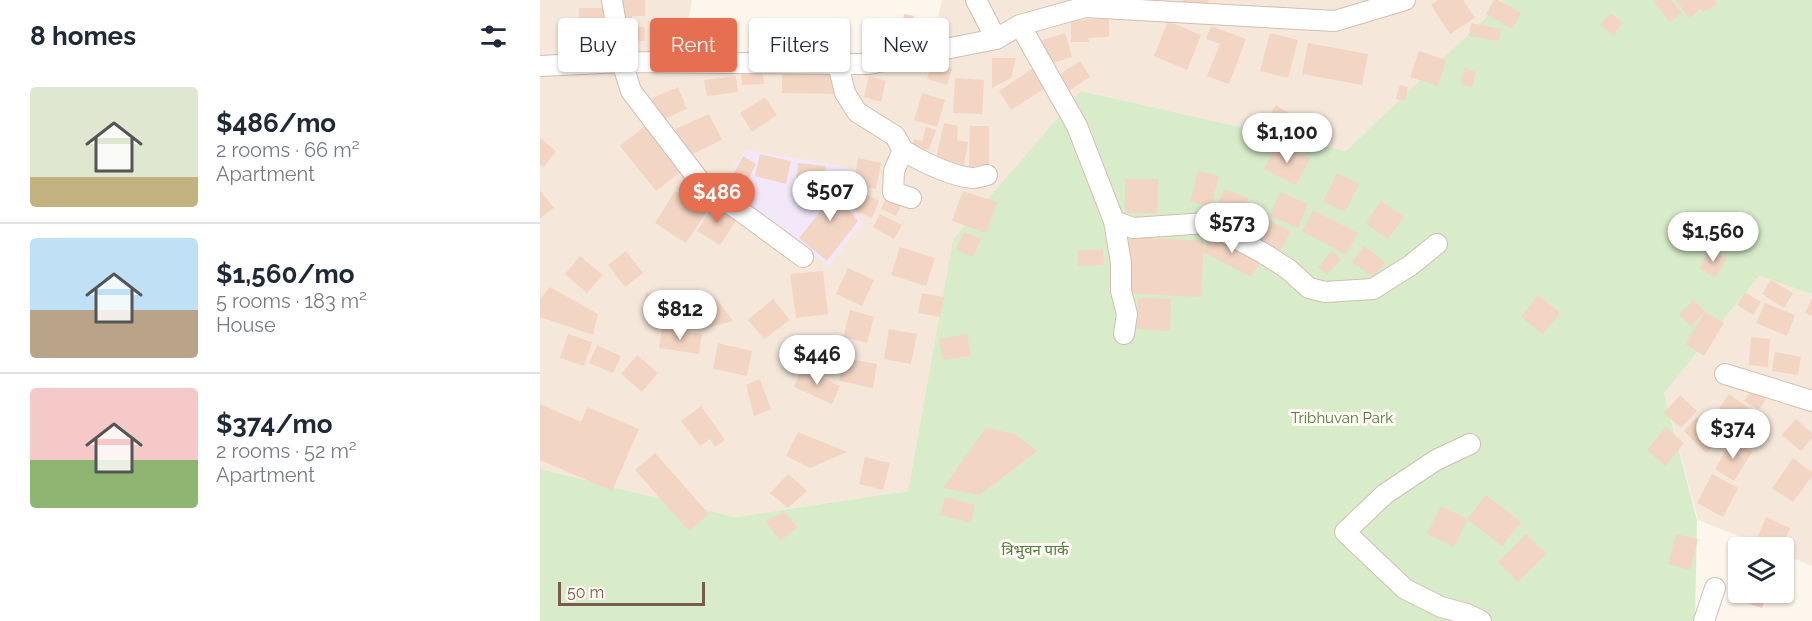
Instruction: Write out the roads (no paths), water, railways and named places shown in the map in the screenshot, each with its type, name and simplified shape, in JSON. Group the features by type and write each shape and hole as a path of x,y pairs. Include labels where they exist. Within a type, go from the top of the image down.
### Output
{"street":[{"path":"612,0 615,18"},
{"path":"976,0 996,39"},
{"path":"850,64 869,64 996,39 1020,25 1085,6 1335,21 1405,0"},
{"path":"1020,25 1077,126 1114,221 1121,263 1121,291 1127,314 1124,334"},
{"path":"638,62 749,63"},
{"path":"540,66 558,65"},
{"path":"625,72 631,91 705,188 803,257"},
{"path":"840,72 845,93 857,112 895,136 903,150 915,158 954,174 974,178 987,175"},
{"path":"903,150 894,171 893,192 911,198"},
{"path":"1114,221 1133,228 1207,223 1288,269 1308,288 1325,292 1373,289 1411,266 1437,244"},
{"path":"1725,374 1812,401"},
{"path":"1470,444 1436,460 1385,494 1345,532 1405,589 1441,607 1467,614 1481,621"},
{"path":"1704,621 1714,588"}],"park label":[{"name":"Tribhuvan Park","path":"1342,418"},
{"name":"त्रिभुवन पार्क","path":"1035,550"}]}
